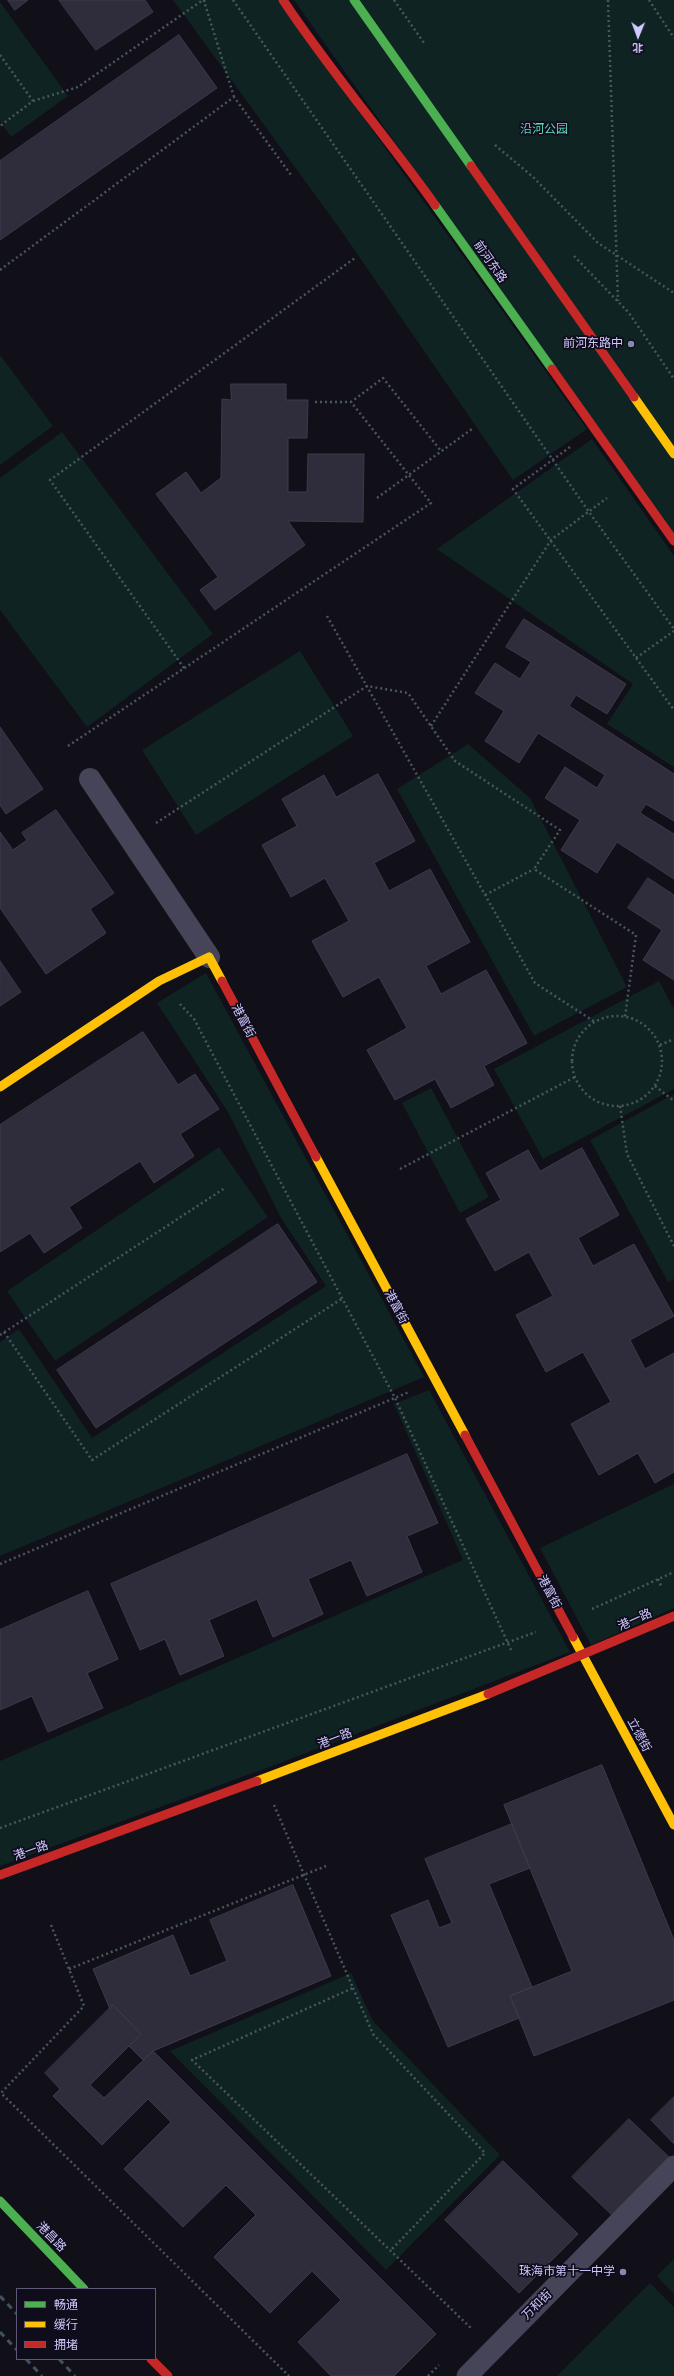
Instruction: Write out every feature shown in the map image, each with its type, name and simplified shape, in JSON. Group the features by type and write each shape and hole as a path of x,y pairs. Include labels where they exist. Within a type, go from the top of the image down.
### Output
{"street":[{"name":"前河东路","path":"283,0 307,36 401,157 674,541"},
{"path":"354,0 674,454"},
{"name":"港富街","path":"90,779 209,957 583,1656"},
{"path":"0,1087 159,981 209,957"},
{"name":"港一路","path":"0,1875 283,1772 583,1656 674,1616"},
{"name":"立德街","path":"583,1656 674,1825"},
{"name":"港昌路","path":"0,2201 83,2288"},
{"path":"152,2360 168,2376"}],"lane":[{"name":"万和街","path":"467,2376 674,2166"}],"path":[{"path":"0,126 33,101 78,88 204,0 234,97 291,175"},
{"path":"232,0 552,460 674,630 636,658"},
{"path":"394,0 425,45"},
{"path":"608,0 618,302"},
{"path":"649,0 674,38"},
{"path":"0,55 33,101"},
{"path":"0,270 234,97"},
{"path":"501,155 493,143 533,178 598,242 617,257 674,293"},
{"path":"572,254 629,313 674,379"},
{"path":"184,668 50,480 355,258"},
{"path":"314,402 351,402 383,378 441,451"},
{"path":"68,746 431,503 351,402"},
{"path":"377,498 472,429"},
{"path":"594,429 513,489 674,710"},
{"path":"431,726 551,540 631,481"},
{"path":"327,616 535,983 595,1022"},
{"path":"130,839 367,686 408,693 455,760 560,830 534,869 485,895"},
{"path":"534,869 636,935 625,1017"},
{"path":"159,981 194,1019 395,1398 525,1678"},
{"path":"609,1017 625,1017 640,1022 652,1032 660,1045 663,1060 661,1073 655,1086 646,1096 634,1104 620,1106 606,1105 593,1099 582,1090 574,1077 572,1061 574,1046 582,1032 595,1022 609,1017"},
{"path":"660,1045 674,1039"},
{"path":"400,1169 574,1077"},
{"path":"655,1086 674,1101"},
{"path":"620,1106 627,1154 674,1246"},
{"path":"0,1335 225,1188"},
{"path":"4,1332 92,1460 342,1298"},
{"path":"0,1564 436,1381"},
{"path":"0,1828 564,1622 674,1572"},
{"path":"272,1801 305,1874 373,2034 485,2153 390,2251"},
{"path":"69,1970 326,1866"},
{"path":"50,1925 84,2006 1,2092 289,2376"},
{"path":"353,1988 192,2060 474,2331 468,2336"},
{"path":"428,2376 443,2361"}],"green space":[{"path":"173,0 279,0 587,429 513,480 340,229"},
{"name":"沿河公园","path":"294,0 674,0 674,536"},
{"path":"0,2 68,96 11,137 0,122"},
{"path":"0,355 53,426 0,465"},
{"path":"62,432 213,634 87,727 0,610 0,478"},
{"path":"592,439 674,556 674,767 607,724 633,684 437,549"},
{"path":"300,651 353,736 196,835 142,750"},
{"path":"468,744 530,798 627,987 534,1036 397,789"},
{"path":"206,973 424,1377 0,1556 0,1342 19,1329 92,1438 326,1286 281,1218 228,1112 157,1003"},
{"path":"659,981 674,1009 674,1089 543,1159 494,1069"},
{"path":"431,1088 489,1197 460,1213 402,1103"},
{"path":"674,1094 674,1279 668,1282 590,1140"},
{"path":"219,1147 268,1217 55,1361 7,1291"},
{"path":"429,1390 570,1652 280,1763 0,1866 0,1761 463,1560 394,1404"},
{"path":"674,1484 674,1608 591,1645 540,1548"},
{"path":"351,1973 373,2021 500,2155 386,2270 170,2051"},
{"path":"674,2259 674,2294 657,2276"},
{"path":"650,2283 674,2307 674,2376 557,2376"}],"building":[{"path":"8,0 28,0 15,10"},
{"path":"59,0 145,0 153,12 96,50"},
{"path":"179,35 217,88 0,240 0,161"},
{"path":"231,384 286,384 286,400 308,400 307,438 288,438 288,492 307,492 308,454 364,454 363,522 288,521 305,545 215,610 200,590 218,577 156,494 186,472 201,493 221,478 222,399 231,400"},
{"path":"524,619 626,684 607,714 576,695 569,706 674,774 674,821 646,804 640,813 674,834 674,879 617,842 597,873 561,850 580,820 545,798 565,767 597,788 605,775 538,733 519,763 485,741 504,711 475,693 495,663 520,679 531,662 506,647"},
{"path":"0,727 43,789 6,814 0,805"},
{"path":"378,774 415,841 374,863 389,891 430,869 470,942 426,966 441,994 486,970 527,1043 484,1066 494,1085 451,1108 435,1079 395,1100 367,1050 407,1028 379,977 343,997 312,941 349,921 325,878 291,897 262,845 297,826 282,799 324,775 336,797"},
{"path":"56,810 114,893 90,909 106,933 46,974 0,908 0,832 13,850 27,840 22,833"},
{"path":"648,878 674,895 674,980 643,960 662,930 628,908"},
{"path":"0,961 21,992 0,1006"},
{"path":"143,1032 178,1085 195,1074 219,1109 180,1134 194,1156 154,1183 140,1161 69,1207 82,1228 44,1253 30,1233 0,1252 0,1125"},
{"path":"582,1148 619,1215 578,1238 593,1266 634,1244 674,1316 630,1340 645,1369 674,1353 674,1472 655,1483 638,1453 599,1475 571,1424 611,1402 583,1352 546,1372 516,1315 553,1296 529,1252 495,1271 466,1219 501,1200 486,1173 528,1150 540,1171"},
{"path":"278,1224 317,1282 96,1428 57,1370"},
{"path":"407,1454 438,1523 407,1536 422,1572 367,1596 351,1560 308,1579 323,1614 273,1637 257,1599 209,1620 224,1656 180,1675 165,1639 140,1650 111,1584"},
{"path":"88,1591 118,1659 87,1673 103,1708 48,1732 32,1696 0,1710 0,1630"},
{"path":"602,1765 674,1940 674,2000 534,2056 510,1996 572,1971 504,1805"},
{"path":"512,1824 530,1868 489,1884 532,1987 510,1996 519,2018 448,2047 391,1915 428,1900 439,1928 452,1923 425,1859"},
{"path":"293,1885 331,1976 153,2051 143,2060 129,2046 141,2034 113,2005 110,2009 93,1969 173,1935 190,1976 227,1961 210,1920"},
{"path":"113,2005 141,2034 90,2085 104,2098 153,2051 436,2334 394,2376 331,2376 298,2342 341,2300 312,2271 270,2313 214,2257 256,2215 226,2185 183,2227 124,2169 171,2122 148,2099 102,2145 53,2096 60,2089 45,2073"},
{"path":"674,2097 674,2144 651,2120"},
{"path":"629,2119 671,2159 615,2218 572,2177"},
{"path":"503,2161 578,2234 519,2293 445,2220"}],"railway":[{"path":"0,2296 16,2313"},
{"path":"0,2332 16,2349"},
{"path":"27,2360 42,2376"},
{"path":"60,2360 75,2376"}],"traffic: fast":[{"path":"354,0 471,166"},
{"path":"435,205 552,369"},
{"path":"0,2201 83,2288"}],"traffic: slow":[{"path":"634,397 674,454"},
{"path":"0,1087 159,981 209,957 222,981"},
{"path":"316,1157 465,1435"},
{"path":"573,1637 674,1825"},
{"path":"257,1781 488,1694"}],"traffic: jam":[{"path":"283,0 339,78 435,205"},
{"path":"471,166 634,397"},
{"path":"552,369 674,541"},
{"path":"222,981 316,1157"},
{"path":"465,1435 573,1637"},
{"path":"488,1694 674,1616"},
{"path":"0,1875 257,1781"},
{"path":"152,2360 168,2376"}],"place":[{"name":"前河东路中","path":"631,344"},
{"name":"珠海市第十一中学","path":"623,2272"}]}
